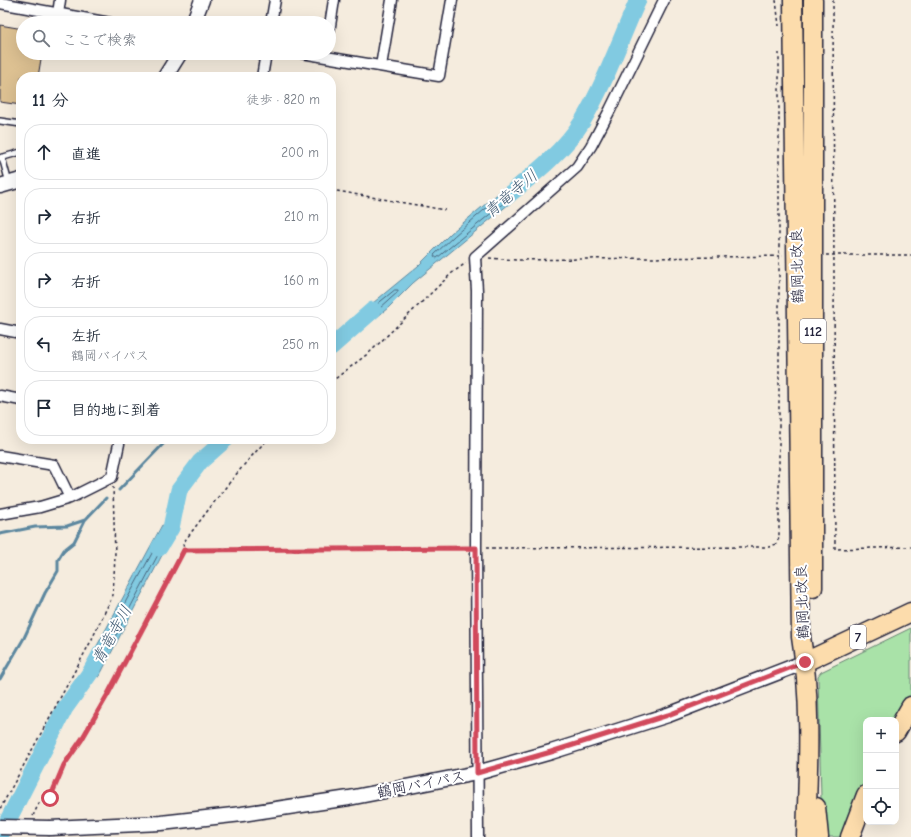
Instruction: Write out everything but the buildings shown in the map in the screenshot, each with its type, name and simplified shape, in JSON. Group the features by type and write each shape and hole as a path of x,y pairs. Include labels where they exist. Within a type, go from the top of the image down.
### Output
{"highway":[{"name":"鶴岡北改良","path":"793,0 804,254 813,631 805,662 808,753"},
{"name":"鶴岡北改良","path":"804,254 814,0"},
{"name":"鶴岡バイパス","path":"805,662 911,612"},
{"path":"899,727 911,706"},
{"path":"806,837 808,753"},
{"path":"808,753 819,837"},
{"path":"850,837 863,803"}],"main road":[{"path":"196,16 202,0"},
{"path":"168,72 176,60"},
{"name":"鶴岡バイパス","path":"0,827 50,828 161,823 242,814 348,798 477,773 551,752 668,715 805,662"}],"street":[{"path":"58,14 60,0"},
{"path":"272,16 275,0"},
{"path":"332,16 334,0"},
{"path":"381,66 392,0"},
{"path":"336,57 439,76 452,0"},
{"path":"478,837 476,548 477,291 475,257 577,167 591,146 607,116 664,0"},
{"path":"0,3 70,16"},
{"path":"263,72 265,60"},
{"path":"0,329 16,332"},
{"path":"0,396 16,399"},
{"path":"0,514 40,508 70,498 112,477 119,444"},
{"path":"0,456 54,466 70,498"}],"lane":[{"path":"0,121 16,123"},
{"path":"10,183 1,157 16,153"}],"path":[{"path":"776,0 779,30"},
{"path":"833,0 835,549 911,547"},
{"path":"184,550 768,547 776,544 779,538 779,53"},
{"path":"336,191 445,210"},
{"path":"336,378 370,352 452,273 475,257 517,260 778,256 804,254 911,255"},
{"path":"33,816 39,803 50,798 64,765 82,739 108,694 184,550 183,543 221,491 263,444"},
{"path":"0,809 91,641 113,595 115,556 112,477"}],"green space":[{"path":"911,628 911,701 898,717 863,717 863,807 852,837 822,837 818,676 821,672"}],"water":[{"path":"519,176 528,187 515,199 413,283 388,308 361,330 351,321 418,266 451,233"},
{"path":"162,525 175,530 99,677 84,670"}],"waterway":[{"name":"青竜寺川","path":"506,197 537,172 575,133 605,77 638,0"},
{"name":"青竜寺川","path":"336,343 373,310"},
{"path":"119,490 163,444"},
{"name":"青竜寺川","path":"159,548 171,528 179,490 200,462 220,444"},
{"path":"0,679 24,638 45,593 58,571 58,560 64,550 74,542 85,520 106,498"},
{"path":"0,534 35,527 67,526 85,520"},
{"name":"青竜寺川","path":"0,836 65,708 90,673 101,653"}],"route":[{"path":"50,798 64,765 82,739 108,694 184,550 476,548 477,773 551,752 668,715 805,662"}]}
